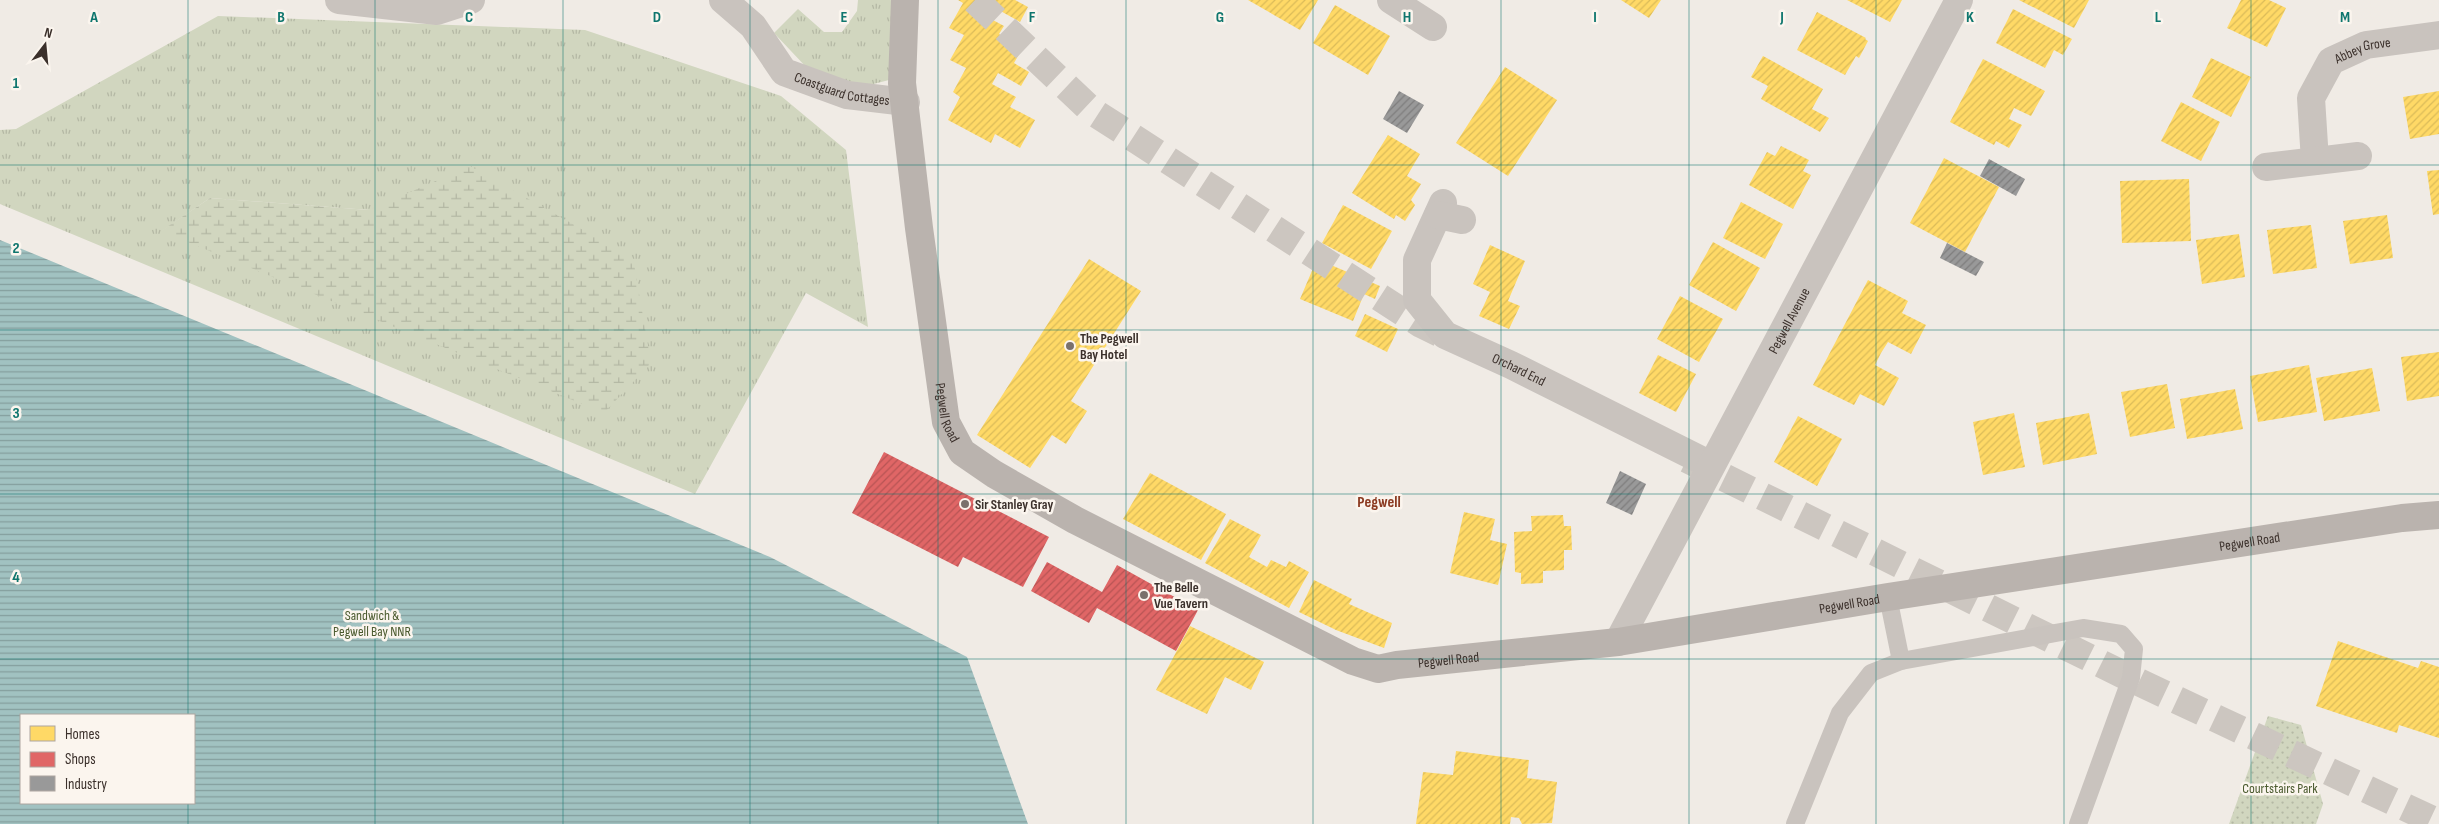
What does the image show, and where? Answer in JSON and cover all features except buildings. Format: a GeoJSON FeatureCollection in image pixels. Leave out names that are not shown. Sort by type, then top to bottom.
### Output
{"type":"FeatureCollection","features":[{"type":"Feature","properties":{"kind":"street"},"geometry":{"type":"LineString","coordinates":[[339,0],[437,11],[471,0]]}},
{"type":"Feature","properties":{"kind":"street","name":"Coastguard Cottages"},"geometry":{"type":"LineString","coordinates":[[723,0],[753,26],[784,72],[847,95],[906,102]]}},
{"type":"Feature","properties":{"kind":"street","name":"Pegwell Road"},"geometry":{"type":"LineString","coordinates":[[904,0],[902,84],[906,102],[920,238],[946,422],[962,452],[994,474],[1076,520],[1353,661],[1378,669],[1397,665],[1618,642],[1888,597],[2402,518],[2439,514]]}},
{"type":"Feature","properties":{"kind":"street"},"geometry":{"type":"LineString","coordinates":[[1391,0],[1433,26]]}},
{"type":"Feature","properties":{"kind":"street","name":"Pegwell Avenue"},"geometry":{"type":"LineString","coordinates":[[1618,642],[1959,0]]}},
{"type":"Feature","properties":{"kind":"street","name":"Abbey Grove"},"geometry":{"type":"LineString","coordinates":[[2315,161],[2312,98],[2331,62],[2366,46],[2439,35]]}},
{"type":"Feature","properties":{"kind":"street"},"geometry":{"type":"LineString","coordinates":[[2266,167],[2358,156]]}},
{"type":"Feature","properties":{"kind":"street","name":"Orchard End"},"geometry":{"type":"LineString","coordinates":[[1448,213],[1417,260],[1417,300],[1445,334],[1711,465]]}},
{"type":"Feature","properties":{"kind":"lane"},"geometry":{"type":"LineString","coordinates":[[1888,597],[1901,661]]}},
{"type":"Feature","properties":{"kind":"lane"},"geometry":{"type":"LineString","coordinates":[[1795,824],[1840,713],[1871,673],[1901,661],[2083,628],[2121,634],[2134,649],[2131,678],[2078,824]]}},
{"type":"Feature","properties":{"kind":"green space"},"geometry":{"type":"Polygon","coordinates":[[[858,0],[896,0],[889,80],[854,89],[807,68],[774,33],[798,9],[824,32],[842,32],[857,11],[858,0]]]}},
{"type":"Feature","properties":{"kind":"green space"},"geometry":{"type":"Polygon","coordinates":[[[218,16],[585,30],[781,96],[846,150],[868,327],[806,293],[695,494],[0,204],[0,130],[16,129],[218,16]],[[210,198],[162,231],[369,210],[210,198]]]}},
{"type":"Feature","properties":{"kind":"green space"},"geometry":{"type":"Polygon","coordinates":[[[470,166],[633,258],[651,363],[604,413],[161,231],[210,198],[369,210],[470,166]]]}},
{"type":"Feature","properties":{"kind":"green space","name":"Courtstairs Park"},"geometry":{"type":"Polygon","coordinates":[[[2268,716],[2301,725],[2323,804],[2316,824],[2229,824],[2268,716]]]}},
{"type":"Feature","properties":{"kind":"water","name":"Sandwich & Pegwell Bay NNR"},"geometry":{"type":"Polygon","coordinates":[[[0,240],[770,557],[967,657],[1028,824],[0,824],[0,240]]]}},
{"type":"Feature","properties":{"kind":"tunnel"},"geometry":{"type":"LineString","coordinates":[[975,0],[1092,111],[1421,324],[1448,337]]}},
{"type":"Feature","properties":{"kind":"tunnel"},"geometry":{"type":"LineString","coordinates":[[1687,459],[2130,678],[2439,823]]}},
{"type":"Feature","properties":{"kind":"place","name":"The Pegwell Bay Hotel"},"geometry":{"type":"Point","coordinates":[1070,346]}},
{"type":"Feature","properties":{"kind":"place","name":"Sir Stanley Gray"},"geometry":{"type":"Point","coordinates":[965,504]}},
{"type":"Feature","properties":{"kind":"place","name":"The Belle Vue Tavern"},"geometry":{"type":"Point","coordinates":[1144,595]}},
{"type":"Feature","properties":{"kind":"district","name":"Pegwell"},"geometry":{"type":"Point","coordinates":[1379,501]}}]}
